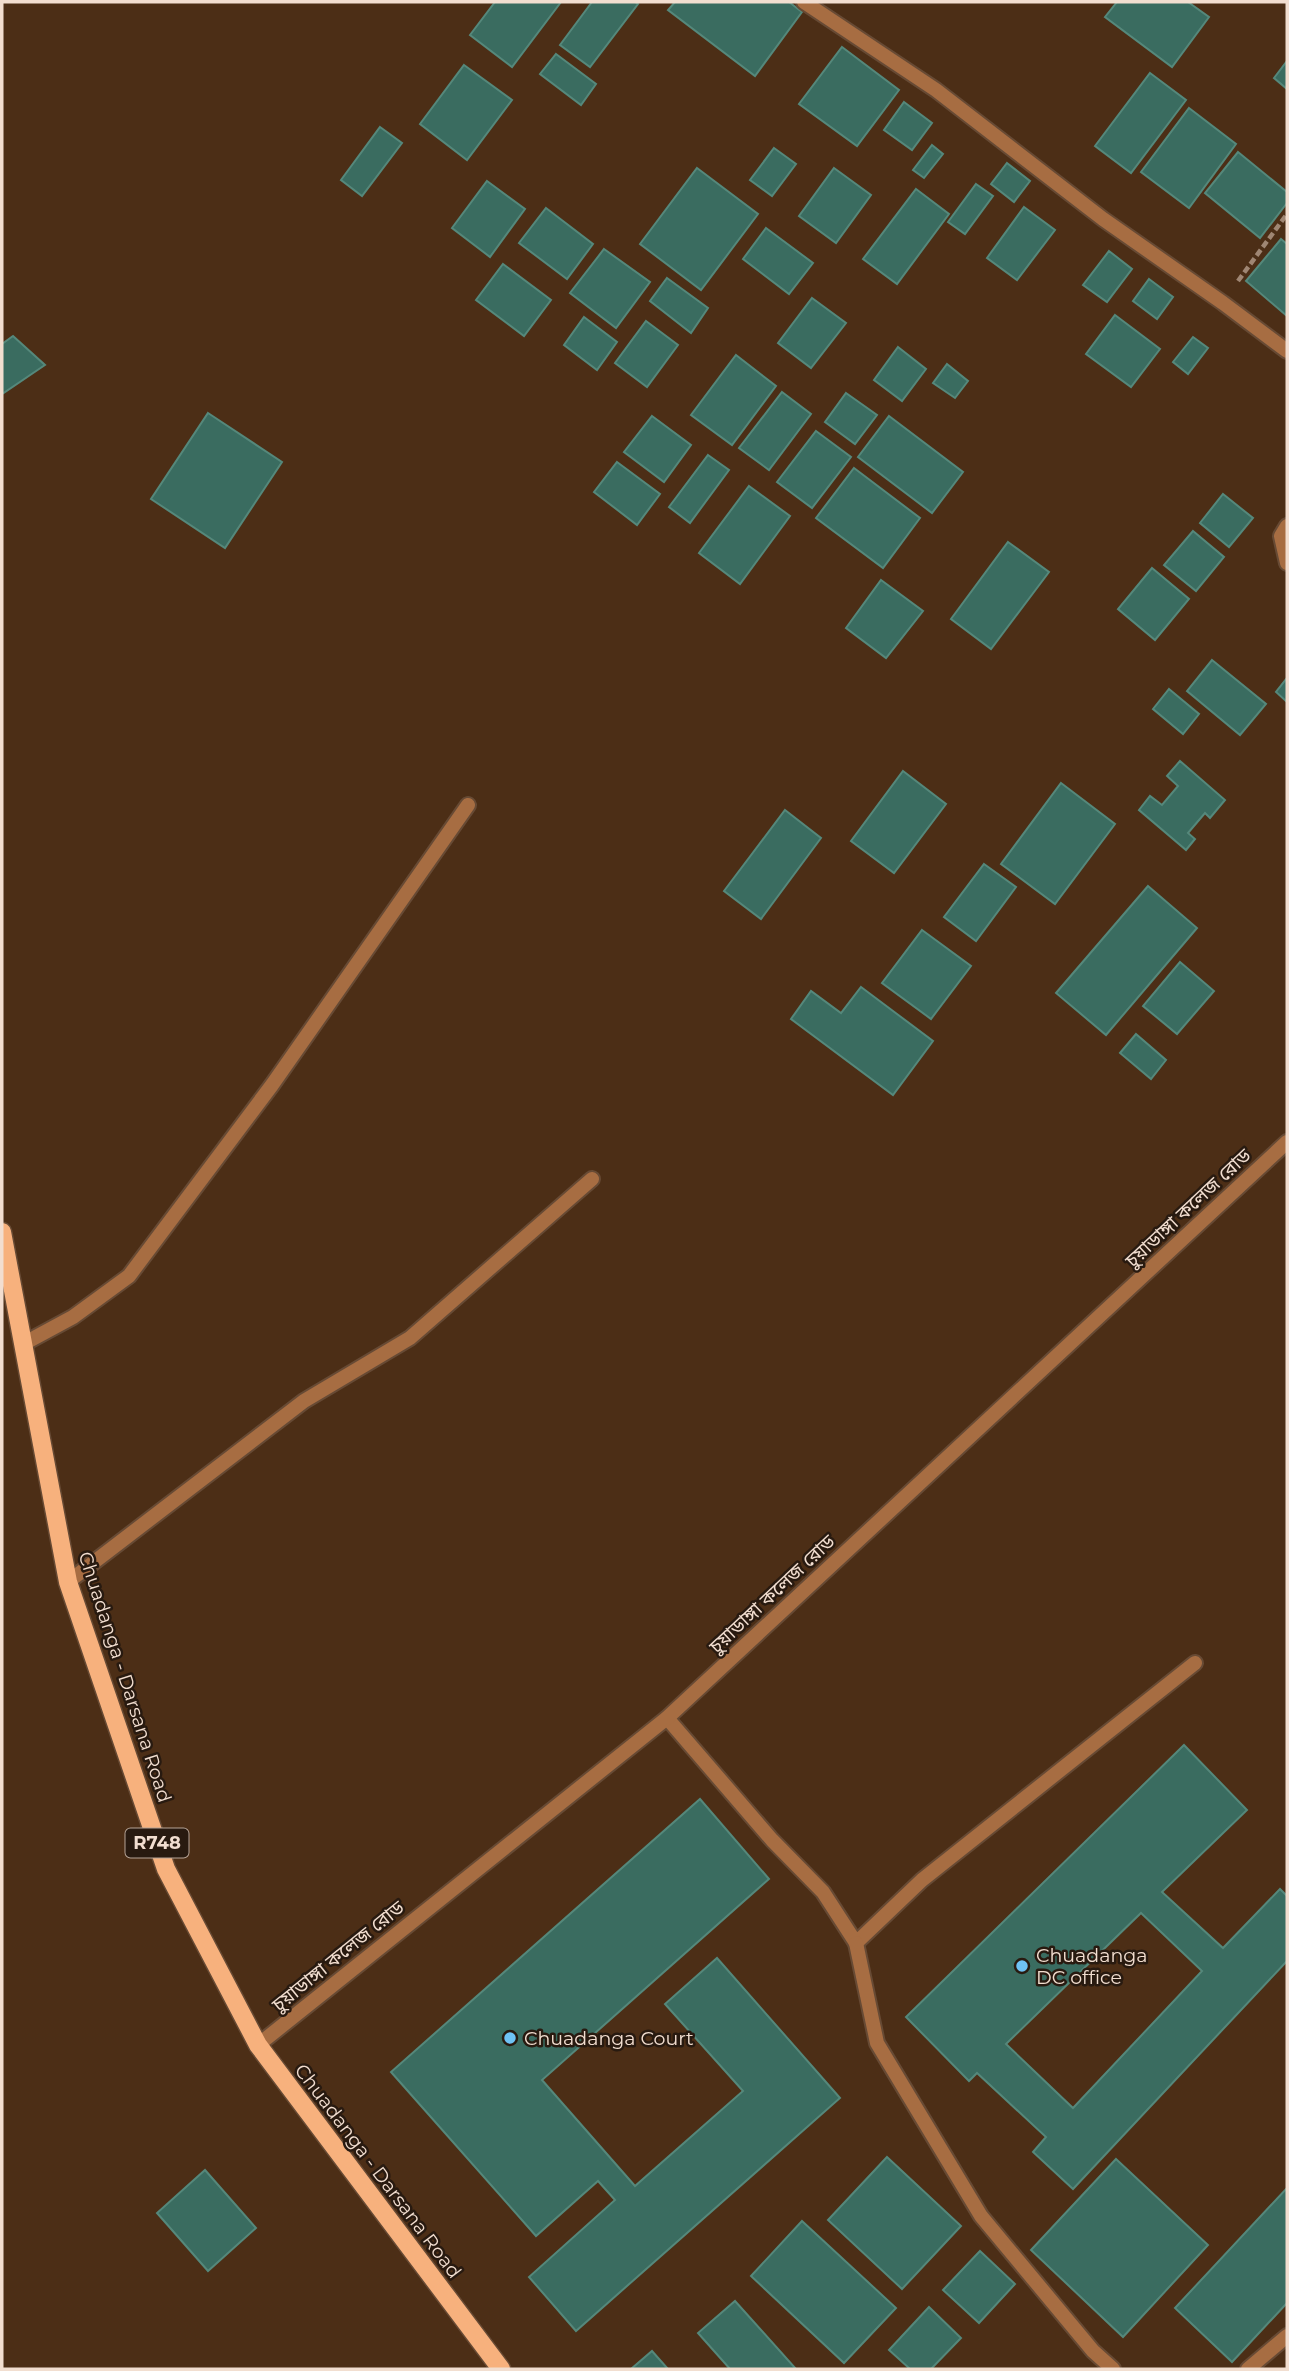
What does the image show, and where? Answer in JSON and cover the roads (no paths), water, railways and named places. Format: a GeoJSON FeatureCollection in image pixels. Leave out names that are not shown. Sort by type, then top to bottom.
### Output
{"type":"FeatureCollection","features":[{"type":"Feature","properties":{"kind":"main road","name":"Chuadanga - Darsana Road"},"geometry":{"type":"LineString","coordinates":[[2,1233],[68,1582],[166,1869],[258,2045],[495,2367]]}},
{"type":"Feature","properties":{"kind":"street"},"geometry":{"type":"LineString","coordinates":[[804,2],[936,90],[1103,219],[1287,351]]}},
{"type":"Feature","properties":{"kind":"street"},"geometry":{"type":"LineString","coordinates":[[1287,526],[1281,536],[1287,563]]}},
{"type":"Feature","properties":{"kind":"street"},"geometry":{"type":"LineString","coordinates":[[23,1344],[73,1317],[129,1276],[272,1085],[468,805]]}},
{"type":"Feature","properties":{"kind":"street","name":"চুয়াডাঙ্গা কলেজ রোড"},"geometry":{"type":"LineString","coordinates":[[258,2045],[667,1718],[1287,1142]]}},
{"type":"Feature","properties":{"kind":"street"},"geometry":{"type":"LineString","coordinates":[[68,1582],[304,1401],[410,1338],[592,1179]]}},
{"type":"Feature","properties":{"kind":"street"},"geometry":{"type":"LineString","coordinates":[[856,1943],[922,1880],[1195,1663]]}},
{"type":"Feature","properties":{"kind":"street"},"geometry":{"type":"LineString","coordinates":[[667,1718],[772,1840],[823,1892],[856,1943],[877,2043],[981,2216],[1093,2351],[1112,2369]]}},
{"type":"Feature","properties":{"kind":"street"},"geometry":{"type":"LineString","coordinates":[[1248,2369],[1287,2336]]}},
{"type":"Feature","properties":{"kind":"place","name":"Chuadanga DC office"},"geometry":{"type":"Point","coordinates":[1022,1966]}},
{"type":"Feature","properties":{"kind":"place","name":"Chuadanga Court"},"geometry":{"type":"Point","coordinates":[510,2038]}}]}
